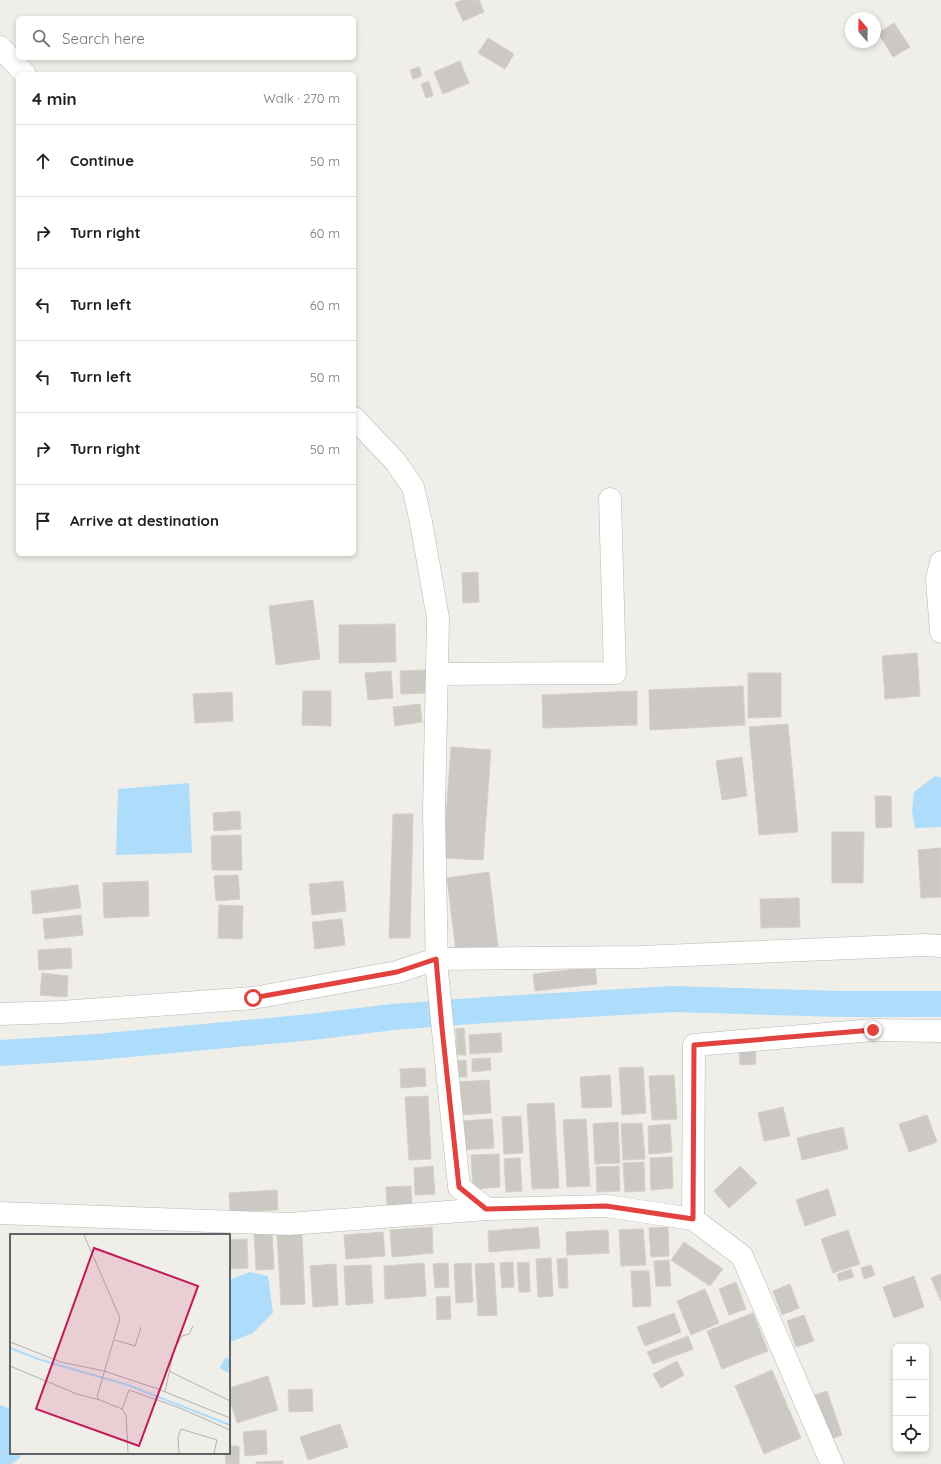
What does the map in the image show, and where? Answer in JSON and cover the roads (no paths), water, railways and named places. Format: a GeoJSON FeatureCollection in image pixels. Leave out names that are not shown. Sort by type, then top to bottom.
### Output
{"type":"FeatureCollection","features":[{"type":"Feature","properties":{"kind":"street"},"geometry":{"type":"LineString","coordinates":[[0,47],[23,72]]}},
{"type":"Feature","properties":{"kind":"street"},"geometry":{"type":"LineString","coordinates":[[356,420],[395,461],[413,487],[438,618],[434,813],[437,965],[442,1028],[459,1187],[486,1209]]}},
{"type":"Feature","properties":{"kind":"street"},"geometry":{"type":"LineString","coordinates":[[437,674],[615,672],[610,499]]}},
{"type":"Feature","properties":{"kind":"street"},"geometry":{"type":"LineString","coordinates":[[941,562],[937,580],[941,632]]}},
{"type":"Feature","properties":{"kind":"street"},"geometry":{"type":"LineString","coordinates":[[0,1014],[61,1012],[253,998],[437,965],[924,945],[941,946]]}},
{"type":"Feature","properties":{"kind":"street"},"geometry":{"type":"LineString","coordinates":[[693,1219],[694,1045],[873,1030],[941,1031]]}},
{"type":"Feature","properties":{"kind":"street"},"geometry":{"type":"LineString","coordinates":[[0,1213],[289,1224],[486,1209],[606,1206],[693,1219],[742,1256],[832,1464]]}},
{"type":"Feature","properties":{"kind":"water"},"geometry":{"type":"Polygon","coordinates":[[[935,776],[941,778],[941,827],[915,828],[912,811],[914,792],[935,776]]]}},
{"type":"Feature","properties":{"kind":"water"},"geometry":{"type":"Polygon","coordinates":[[[189,783],[192,853],[116,855],[118,789],[189,783]]]}},
{"type":"Feature","properties":{"kind":"water"},"geometry":{"type":"Polygon","coordinates":[[[250,1272],[268,1276],[273,1313],[253,1333],[230,1342],[230,1280],[250,1272]]]}},
{"type":"Feature","properties":{"kind":"water"},"geometry":{"type":"Polygon","coordinates":[[[0,1405],[10,1409],[10,1454],[20,1454],[20,1458],[11,1464],[0,1464],[0,1405]]]}},
{"type":"Feature","properties":{"kind":"waterway"},"geometry":{"type":"LineString","coordinates":[[0,1053],[97,1047],[311,1027],[393,1017],[673,999],[842,1004],[941,1004]]}}]}
